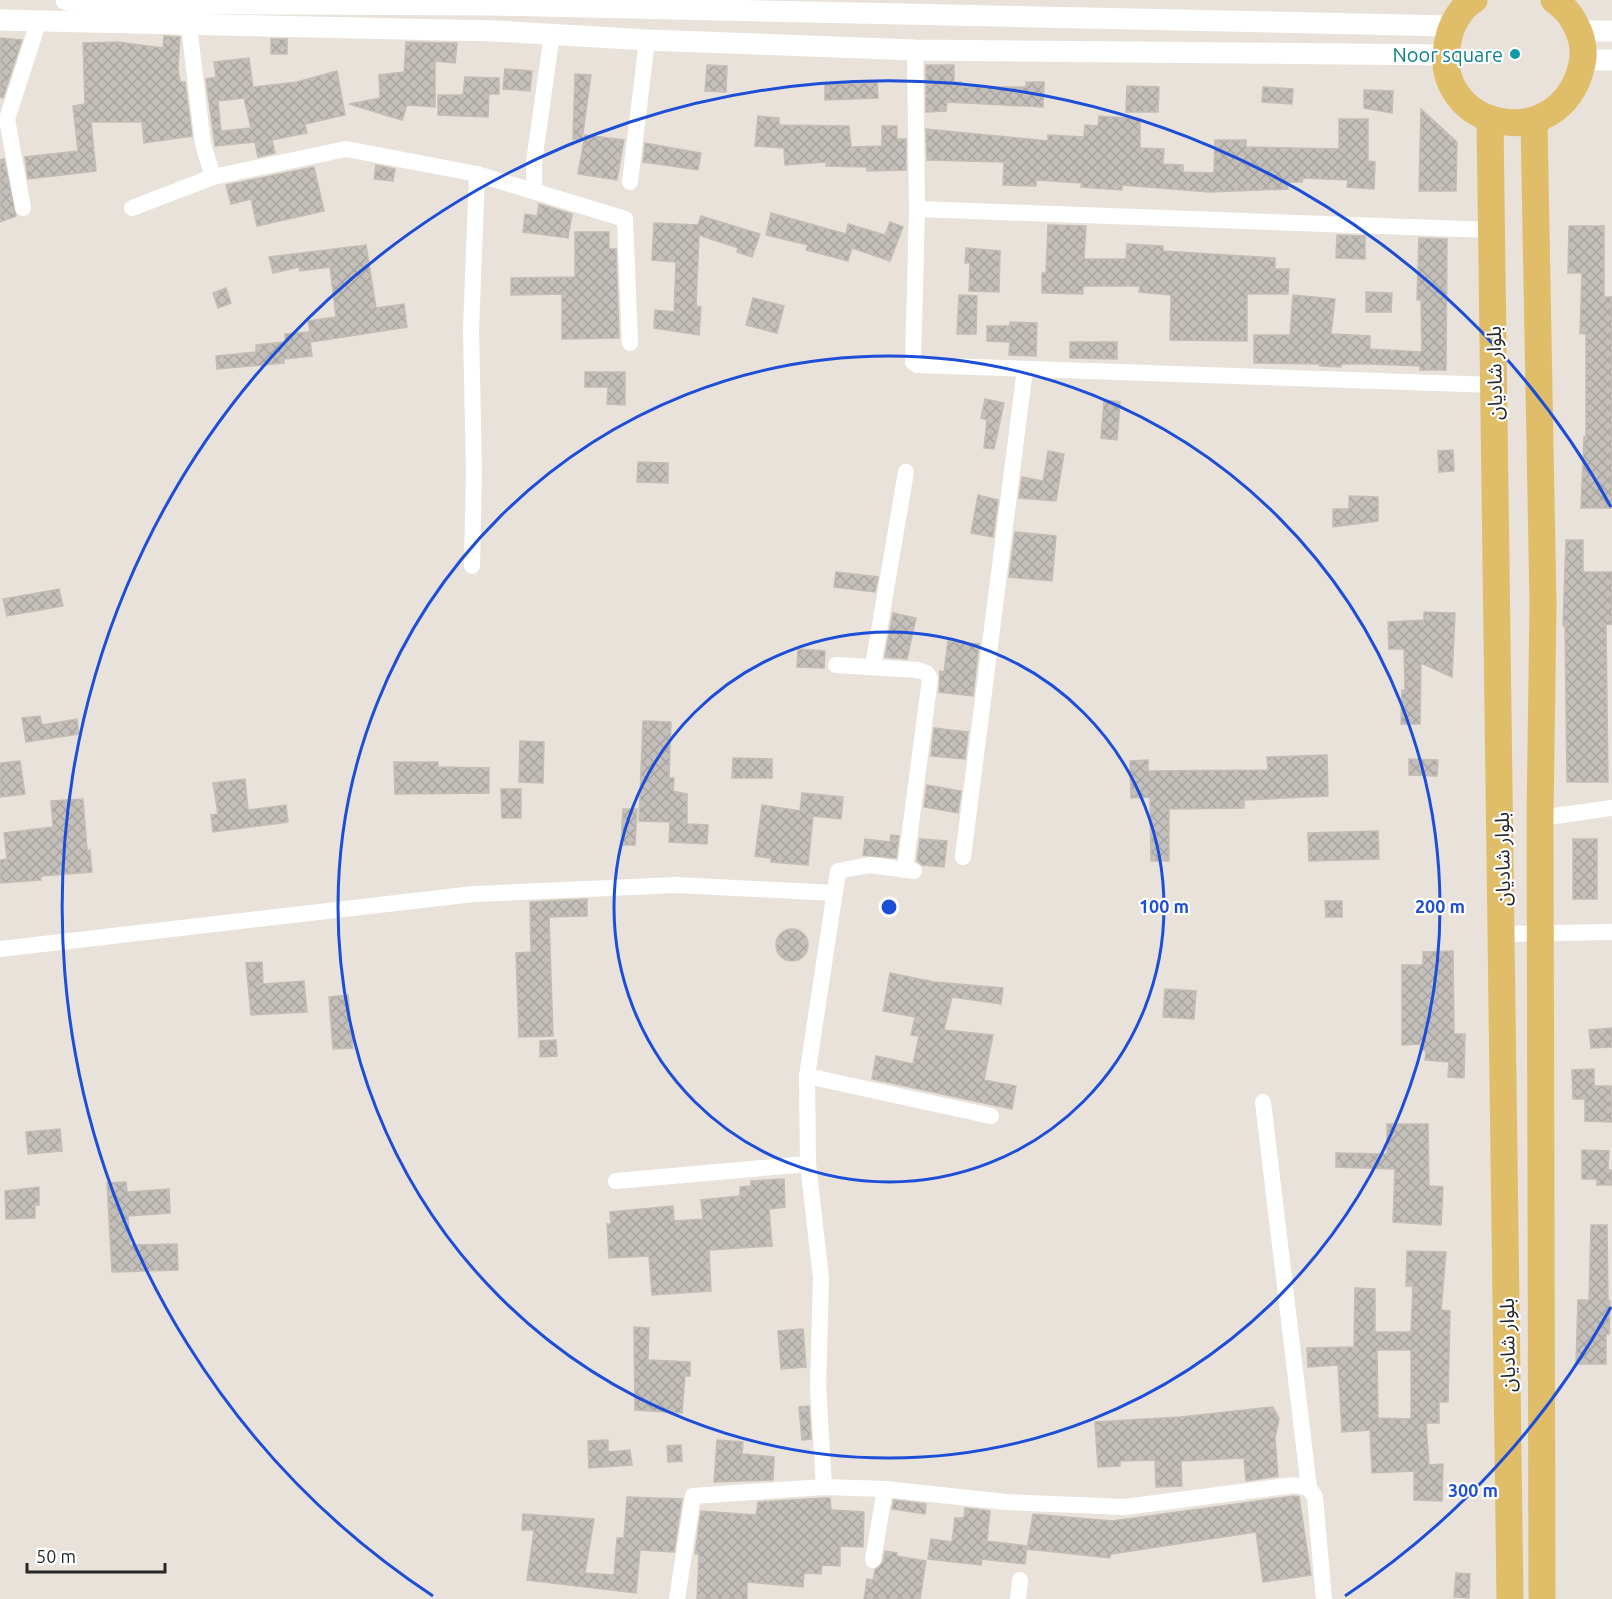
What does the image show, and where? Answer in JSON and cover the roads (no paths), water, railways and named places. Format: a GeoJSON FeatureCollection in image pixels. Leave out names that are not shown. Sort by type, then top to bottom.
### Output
{"type":"FeatureCollection","features":[{"type":"Feature","properties":{"kind":"main road"},"geometry":{"type":"LineString","coordinates":[[1474,0],[1468,3],[1451,26],[1445,55],[1450,82],[1466,105],[1490,120],[1512,124],[1534,121],[1552,113],[1568,98],[1578,80],[1583,60],[1579,31],[1571,16],[1554,0]]}},
{"type":"Feature","properties":{"kind":"main road","name":"بلوار شادیان"},"geometry":{"type":"LineString","coordinates":[[1490,120],[1503,934],[1510,1599]]}},
{"type":"Feature","properties":{"kind":"main road","name":"بلوار شادیان"},"geometry":{"type":"LineString","coordinates":[[1534,121],[1543,605],[1540,818],[1542,1599]]}},
{"type":"Feature","properties":{"kind":"street"},"geometry":{"type":"LineString","coordinates":[[66,0],[99,3],[492,3],[1451,26]]}},
{"type":"Feature","properties":{"kind":"street"},"geometry":{"type":"LineString","coordinates":[[0,21],[552,34],[647,40],[915,50],[1445,55]]}},
{"type":"Feature","properties":{"kind":"street"},"geometry":{"type":"LineString","coordinates":[[23,208],[7,119],[38,23]]}},
{"type":"Feature","properties":{"kind":"street"},"geometry":{"type":"LineString","coordinates":[[189,26],[202,144],[213,177]]}},
{"type":"Feature","properties":{"kind":"street"},"geometry":{"type":"LineString","coordinates":[[1579,31],[1612,31]]}},
{"type":"Feature","properties":{"kind":"street"},"geometry":{"type":"LineString","coordinates":[[534,191],[534,162],[552,34]]}},
{"type":"Feature","properties":{"kind":"street"},"geometry":{"type":"LineString","coordinates":[[630,182],[647,40]]}},
{"type":"Feature","properties":{"kind":"street"},"geometry":{"type":"LineString","coordinates":[[915,50],[917,209],[913,362],[922,366],[1494,385]]}},
{"type":"Feature","properties":{"kind":"street"},"geometry":{"type":"LineString","coordinates":[[1583,60],[1612,60]]}},
{"type":"Feature","properties":{"kind":"street"},"geometry":{"type":"LineString","coordinates":[[132,208],[213,177],[346,149],[477,174],[625,219],[630,343]]}},
{"type":"Feature","properties":{"kind":"street"},"geometry":{"type":"LineString","coordinates":[[472,566],[474,471],[471,330],[477,174]]}},
{"type":"Feature","properties":{"kind":"street"},"geometry":{"type":"LineString","coordinates":[[917,209],[1492,230]]}},
{"type":"Feature","properties":{"kind":"street"},"geometry":{"type":"LineString","coordinates":[[963,857],[1025,369]]}},
{"type":"Feature","properties":{"kind":"street"},"geometry":{"type":"LineString","coordinates":[[873,666],[906,472]]}},
{"type":"Feature","properties":{"kind":"street"},"geometry":{"type":"LineString","coordinates":[[824,1487],[818,1386],[821,1278],[808,1164],[807,1076],[838,872],[870,865],[909,870],[930,679],[927,673],[918,670],[836,665]]}},
{"type":"Feature","properties":{"kind":"street"},"geometry":{"type":"LineString","coordinates":[[1540,818],[1612,808]]}},
{"type":"Feature","properties":{"kind":"street"},"geometry":{"type":"LineString","coordinates":[[0,949],[474,894],[676,885],[835,893]]}},
{"type":"Feature","properties":{"kind":"street"},"geometry":{"type":"LineString","coordinates":[[1503,934],[1612,932]]}},
{"type":"Feature","properties":{"kind":"street"},"geometry":{"type":"LineString","coordinates":[[807,1076],[992,1116]]}},
{"type":"Feature","properties":{"kind":"street"},"geometry":{"type":"LineString","coordinates":[[1263,1102],[1309,1488],[1315,1497],[1324,1599]]}},
{"type":"Feature","properties":{"kind":"street"},"geometry":{"type":"LineString","coordinates":[[616,1181],[808,1164]]}},
{"type":"Feature","properties":{"kind":"street"},"geometry":{"type":"LineString","coordinates":[[677,1599],[693,1496],[800,1491],[824,1487],[885,1489],[1006,1502],[1125,1507],[1294,1485],[1309,1488]]}},
{"type":"Feature","properties":{"kind":"street"},"geometry":{"type":"LineString","coordinates":[[873,1560],[885,1489]]}},
{"type":"Feature","properties":{"kind":"street"},"geometry":{"type":"LineString","coordinates":[[1018,1599],[1020,1580]]}},
{"type":"Feature","properties":{"kind":"place","name":"Noor square"},"geometry":{"type":"Point","coordinates":[1515,54]}}]}
